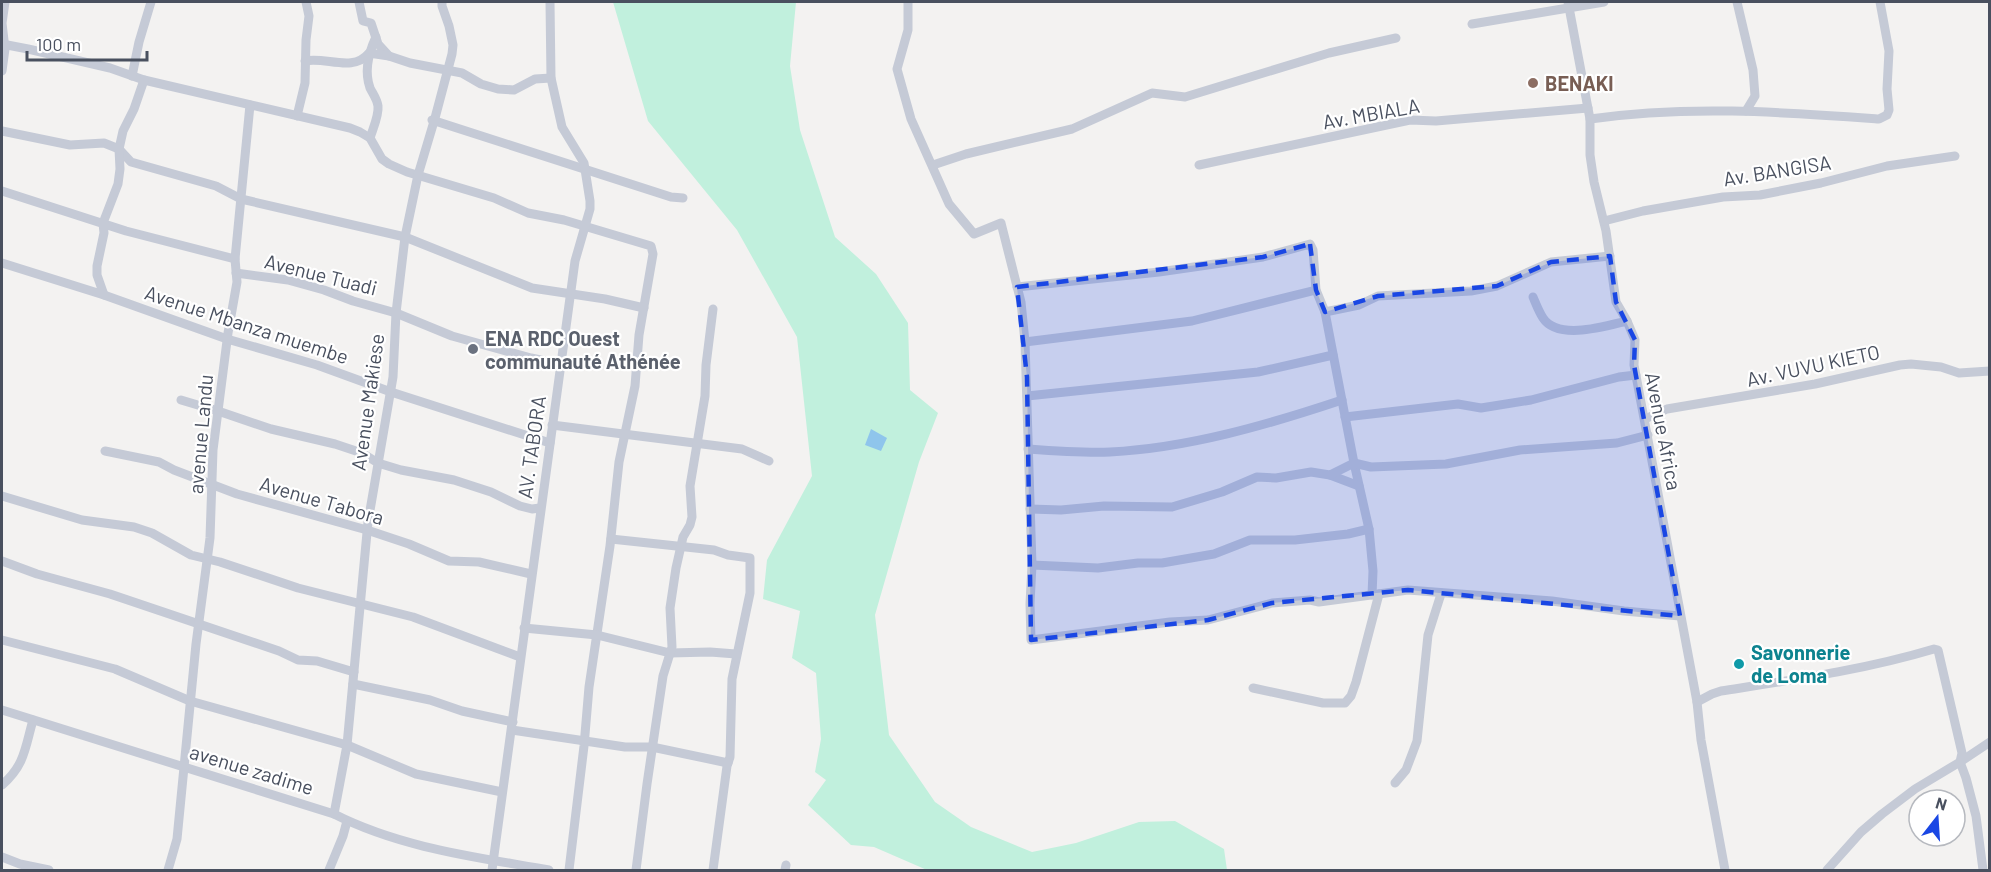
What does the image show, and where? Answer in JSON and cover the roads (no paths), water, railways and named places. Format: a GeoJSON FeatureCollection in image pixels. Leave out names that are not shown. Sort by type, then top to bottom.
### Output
{"type":"FeatureCollection","features":[{"type":"Feature","properties":{"kind":"street"},"geometry":{"type":"LineString","coordinates":[[2,71],[2,23],[5,2]]}},
{"type":"Feature","properties":{"kind":"street"},"geometry":{"type":"LineString","coordinates":[[132,76],[151,2]]}},
{"type":"Feature","properties":{"kind":"street"},"geometry":{"type":"LineString","coordinates":[[297,116],[304,83],[309,19],[306,2]]}},
{"type":"Feature","properties":{"kind":"street"},"geometry":{"type":"LineString","coordinates":[[359,2],[362,19],[371,23],[378,44],[389,56]]}},
{"type":"Feature","properties":{"kind":"street","name":"Avenue Makiese"},"geometry":{"type":"LineString","coordinates":[[334,814],[347,745],[367,530],[391,392],[396,312],[405,237],[418,175],[453,45],[450,26],[442,2]]}},
{"type":"Feature","properties":{"kind":"street","name":"AV. TABORA"},"geometry":{"type":"LineString","coordinates":[[492,865],[513,726],[520,657],[570,294],[575,261],[590,207],[586,170],[582,158],[562,127],[551,78],[550,2]]}},
{"type":"Feature","properties":{"kind":"street"},"geometry":{"type":"LineString","coordinates":[[908,2],[908,30],[897,69],[911,119],[949,204],[974,234],[1001,224],[1021,302],[1027,396],[1032,565],[1031,640],[1170,622],[1208,620],[1272,603],[1310,600],[1319,602],[1408,590],[1552,601],[1680,616]]}},
{"type":"Feature","properties":{"kind":"street"},"geometry":{"type":"LineString","coordinates":[[1472,24],[1569,5],[1604,2]]}},
{"type":"Feature","properties":{"kind":"street"},"geometry":{"type":"LineString","coordinates":[[1737,2],[1753,70],[1755,96],[1746,111]]}},
{"type":"Feature","properties":{"kind":"street"},"geometry":{"type":"LineString","coordinates":[[1590,119],[1690,110],[1791,112],[1879,119],[1887,115],[1888,51],[1880,2]]}},
{"type":"Feature","properties":{"kind":"street","name":"Avenue Africa"},"geometry":{"type":"LineString","coordinates":[[1569,5],[1590,119],[1592,164],[1604,221],[1616,302],[1635,340],[1634,365],[1697,702],[1701,740],[1725,870]]}},
{"type":"Feature","properties":{"kind":"street"},"geometry":{"type":"LineString","coordinates":[[370,138],[378,112],[368,78],[369,53],[376,37]]}},
{"type":"Feature","properties":{"kind":"street"},"geometry":{"type":"LineString","coordinates":[[933,165],[966,154],[1072,129],[1152,93],[1185,97],[1329,53],[1396,38]]}},
{"type":"Feature","properties":{"kind":"street"},"geometry":{"type":"LineString","coordinates":[[3,45],[28,48],[86,62],[144,80],[350,128],[370,138],[382,159],[395,167],[494,198],[528,213],[584,226],[651,246],[653,254],[639,335],[635,386],[619,462],[611,539],[589,687],[585,741],[569,870]]}},
{"type":"Feature","properties":{"kind":"street"},"geometry":{"type":"LineString","coordinates":[[305,61],[319,59],[346,63],[361,60],[369,53],[462,73],[481,84],[507,90],[524,86],[535,80],[551,78]]}},
{"type":"Feature","properties":{"kind":"street"},"geometry":{"type":"LineString","coordinates":[[104,295],[97,275],[104,233],[103,223],[117,184],[120,169],[119,149],[123,131],[144,80]]}},
{"type":"Feature","properties":{"kind":"street","name":"avenue Landu"},"geometry":{"type":"LineString","coordinates":[[168,870],[177,839],[207,559],[213,484],[213,450],[236,298],[235,259],[250,105]]}},
{"type":"Feature","properties":{"kind":"street","name":"Av. MBIALA"},"geometry":{"type":"LineString","coordinates":[[1198,165],[1410,120],[1437,121],[1588,108]]}},
{"type":"Feature","properties":{"kind":"street"},"geometry":{"type":"LineString","coordinates":[[433,120],[671,197],[683,198]]}},
{"type":"Feature","properties":{"kind":"street"},"geometry":{"type":"LineString","coordinates":[[2,131],[70,145],[105,143],[119,149],[131,162],[216,186],[241,199],[405,237],[532,288],[604,299],[644,308]]}},
{"type":"Feature","properties":{"kind":"street","name":"Av. BANGISA"},"geometry":{"type":"LineString","coordinates":[[1604,221],[1643,211],[1723,197],[1760,195],[1821,183],[1887,166],[1955,156]]}},
{"type":"Feature","properties":{"kind":"street"},"geometry":{"type":"LineString","coordinates":[[2,191],[126,231],[235,259]]}},
{"type":"Feature","properties":{"kind":"street"},"geometry":{"type":"LineString","coordinates":[[1017,287],[1159,272],[1252,258],[1310,244],[1313,250],[1316,290],[1325,312],[1354,462],[1370,529],[1376,594],[1356,682],[1351,696],[1345,703],[1323,703],[1253,688]]}},
{"type":"Feature","properties":{"kind":"street"},"geometry":{"type":"LineString","coordinates":[[1325,312],[1359,305],[1378,296],[1471,291],[1497,286],[1551,262],[1610,256]]}},
{"type":"Feature","properties":{"kind":"street","name":"Avenue Mbanza muembe"},"geometry":{"type":"LineString","coordinates":[[2,263],[549,443]]}},
{"type":"Feature","properties":{"kind":"street","name":"Avenue Tuadi"},"geometry":{"type":"LineString","coordinates":[[236,273],[288,280],[396,312],[461,338],[560,364]]}},
{"type":"Feature","properties":{"kind":"street"},"geometry":{"type":"LineString","coordinates":[[1025,342],[1192,321],[1316,290]]}},
{"type":"Feature","properties":{"kind":"street"},"geometry":{"type":"LineString","coordinates":[[1533,297],[1544,320],[1558,329],[1578,331],[1627,321]]}},
{"type":"Feature","properties":{"kind":"street"},"geometry":{"type":"LineString","coordinates":[[636,870],[652,747],[665,667],[673,638],[670,608],[680,547],[692,517],[690,486],[705,396],[706,365],[713,309]]}},
{"type":"Feature","properties":{"kind":"street"},"geometry":{"type":"LineString","coordinates":[[1027,396],[1258,372],[1333,355]]}},
{"type":"Feature","properties":{"kind":"street","name":"Av. VUVU KIETO"},"geometry":{"type":"LineString","coordinates":[[1645,419],[1667,410],[1815,384],[1900,365],[1941,367],[1959,373],[1989,370]]}},
{"type":"Feature","properties":{"kind":"street"},"geometry":{"type":"LineString","coordinates":[[1345,417],[1458,404],[1481,408],[1531,400],[1618,377],[1636,375]]}},
{"type":"Feature","properties":{"kind":"street"},"geometry":{"type":"LineString","coordinates":[[181,400],[271,429],[335,444],[362,453],[378,463],[401,470],[454,480],[491,492],[520,506],[540,508]]}},
{"type":"Feature","properties":{"kind":"street"},"geometry":{"type":"LineString","coordinates":[[1028,449],[1110,452],[1149,448],[1236,431],[1294,416],[1342,400]]}},
{"type":"Feature","properties":{"kind":"street"},"geometry":{"type":"LineString","coordinates":[[552,425],[742,449],[769,461]]}},
{"type":"Feature","properties":{"kind":"street"},"geometry":{"type":"LineString","coordinates":[[1330,475],[1354,462],[1371,467],[1446,464],[1520,450],[1617,443],[1648,435]]}},
{"type":"Feature","properties":{"kind":"street","name":"Avenue Tabora"},"geometry":{"type":"LineString","coordinates":[[105,451],[159,462],[237,494],[367,530],[449,561],[478,562],[531,574]]}},
{"type":"Feature","properties":{"kind":"street"},"geometry":{"type":"LineString","coordinates":[[1030,509],[1061,510],[1104,506],[1172,507],[1222,492],[1257,477],[1276,478],[1311,472],[1330,475],[1359,486]]}},
{"type":"Feature","properties":{"kind":"street"},"geometry":{"type":"LineString","coordinates":[[2,496],[82,519],[134,527],[152,533],[191,555],[298,588],[413,617],[520,657]]}},
{"type":"Feature","properties":{"kind":"street"},"geometry":{"type":"LineString","coordinates":[[1032,565],[1098,568],[1138,563],[1162,563],[1214,554],[1250,540],[1295,540],[1370,529]]}},
{"type":"Feature","properties":{"kind":"street"},"geometry":{"type":"LineString","coordinates":[[611,539],[714,550],[728,555],[750,558],[750,593],[732,679],[731,742],[713,870]]}},
{"type":"Feature","properties":{"kind":"street"},"geometry":{"type":"LineString","coordinates":[[2,561],[37,574],[110,594],[279,651],[298,660],[317,661],[354,672]]}},
{"type":"Feature","properties":{"kind":"street"},"geometry":{"type":"LineString","coordinates":[[1395,783],[1406,770],[1417,741],[1428,636],[1441,594]]}},
{"type":"Feature","properties":{"kind":"street"},"geometry":{"type":"LineString","coordinates":[[524,628],[597,635],[670,653],[736,654]]}},
{"type":"Feature","properties":{"kind":"street"},"geometry":{"type":"LineString","coordinates":[[2,640],[115,669],[190,701],[347,745],[416,774],[502,792]]}},
{"type":"Feature","properties":{"kind":"street"},"geometry":{"type":"LineString","coordinates":[[1697,702],[1721,692],[1815,677],[1934,649],[1938,650],[1962,753],[1960,762],[1976,816],[1983,870]]}},
{"type":"Feature","properties":{"kind":"street"},"geometry":{"type":"LineString","coordinates":[[353,684],[430,700],[513,726],[585,741],[625,747],[652,747],[728,764]]}},
{"type":"Feature","properties":{"kind":"street","name":"avenue zadime"},"geometry":{"type":"LineString","coordinates":[[2,710],[334,814],[347,821],[406,842],[492,865],[549,870]]}},
{"type":"Feature","properties":{"kind":"street"},"geometry":{"type":"LineString","coordinates":[[2,785],[20,766],[33,720]]}},
{"type":"Feature","properties":{"kind":"street"},"geometry":{"type":"LineString","coordinates":[[1827,870],[1861,832],[1882,814],[1915,789],[1989,742]]}},
{"type":"Feature","properties":{"kind":"street"},"geometry":{"type":"LineString","coordinates":[[329,870],[347,821]]}},
{"type":"Feature","properties":{"kind":"street"},"geometry":{"type":"LineString","coordinates":[[2,857],[20,864],[49,870]]}},
{"type":"Feature","properties":{"kind":"water"},"geometry":{"type":"Polygon","coordinates":[[[871,429],[887,438],[881,451],[865,445],[871,429]]]}},
{"type":"Feature","properties":{"kind":"place","name":"BENAKI"},"geometry":{"type":"Point","coordinates":[1533,83]}},
{"type":"Feature","properties":{"kind":"place","name":"ENA RDC Ouest communauté Athénée"},"geometry":{"type":"Point","coordinates":[473,349]}},
{"type":"Feature","properties":{"kind":"place","name":"Savonnerie de Loma"},"geometry":{"type":"Point","coordinates":[1739,664]}}]}
